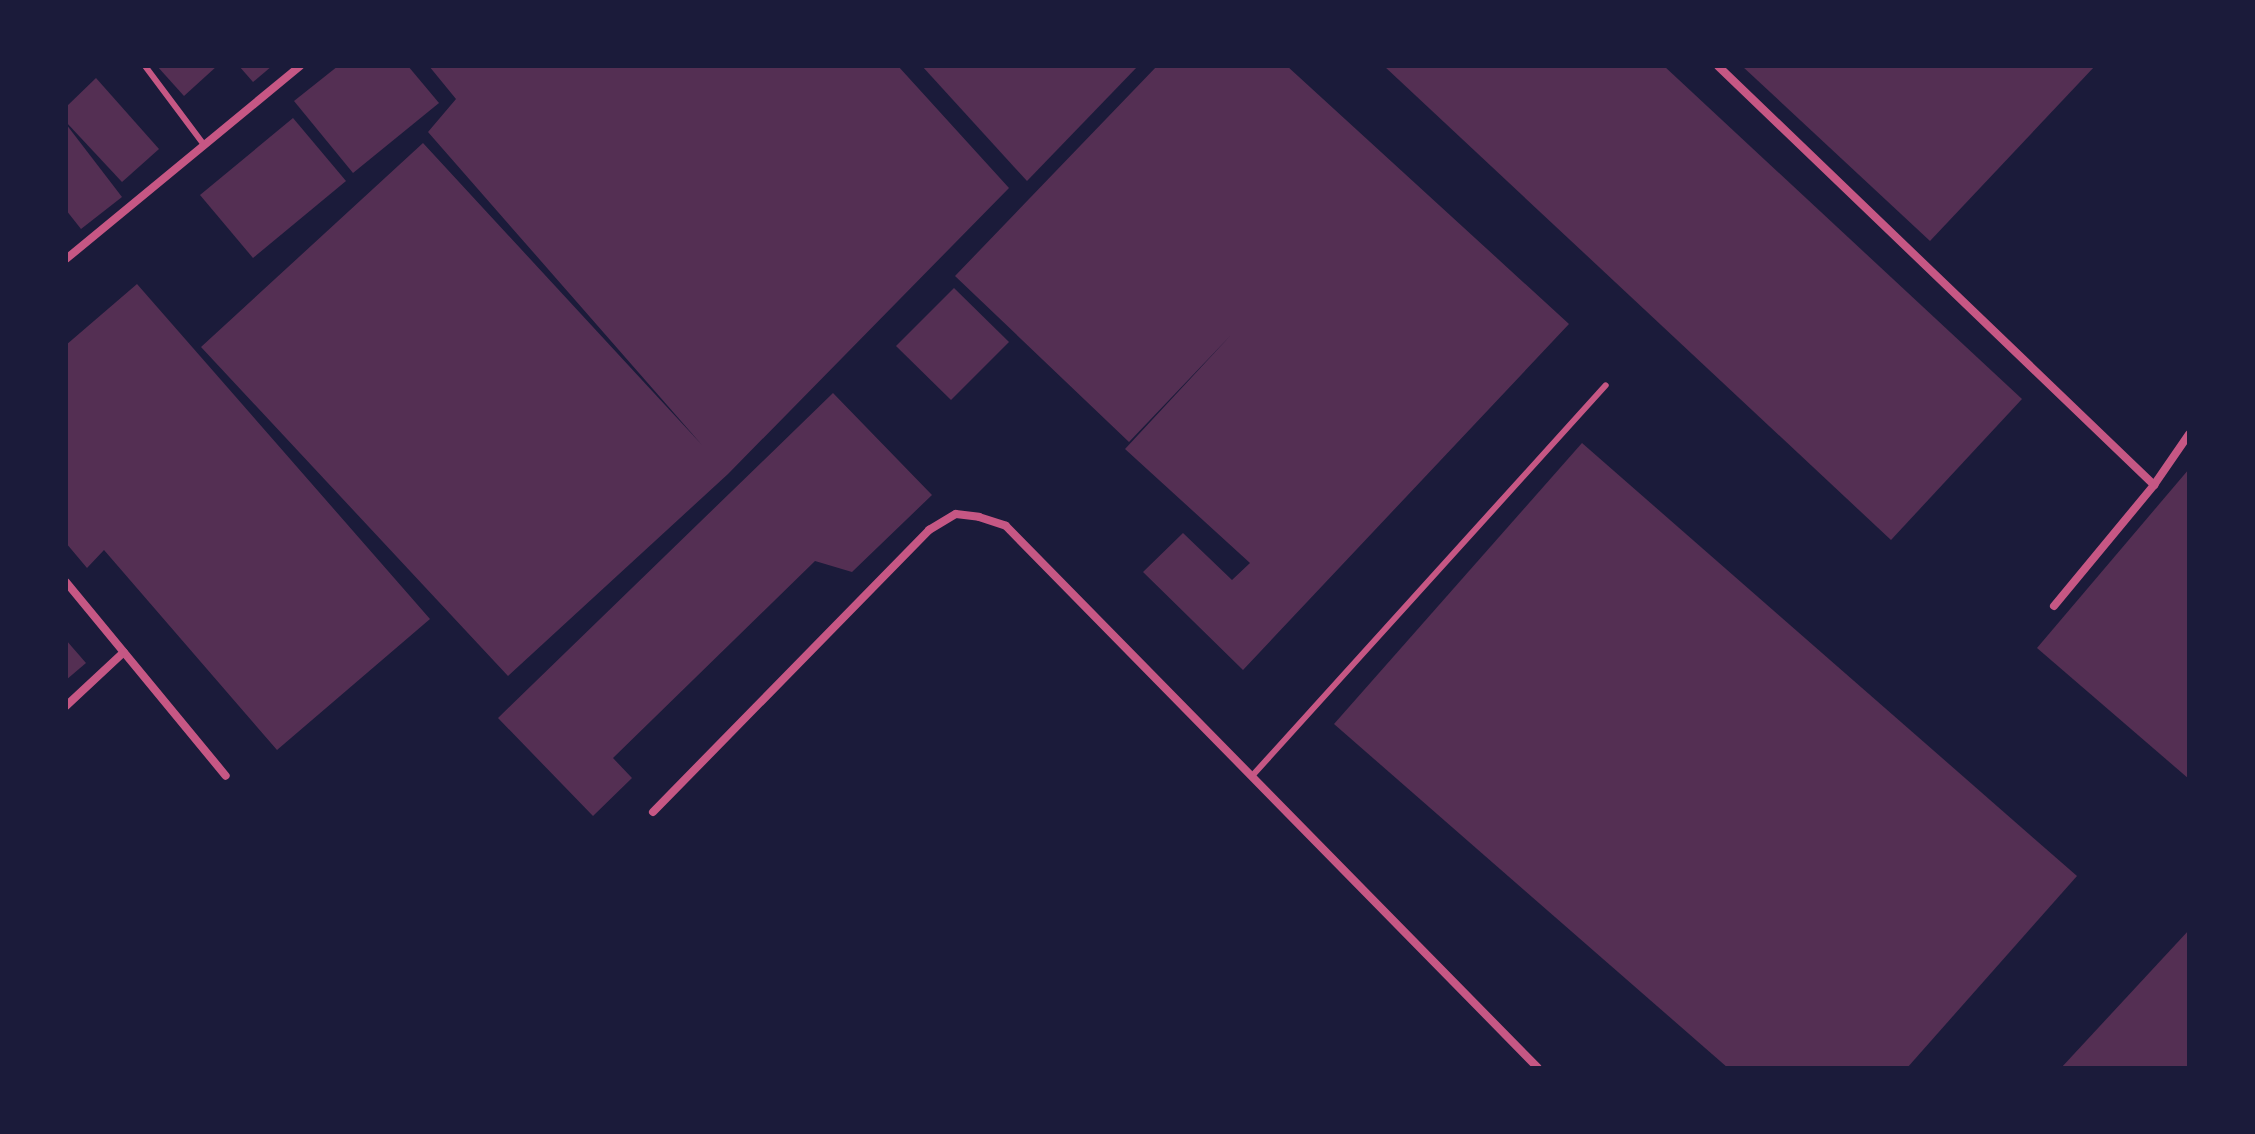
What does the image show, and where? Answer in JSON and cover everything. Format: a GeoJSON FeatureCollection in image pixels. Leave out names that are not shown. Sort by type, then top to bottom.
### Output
{"type":"FeatureCollection","features":[{"type":"Feature","properties":{"kind":"street"},"geometry":{"type":"LineString","coordinates":[[66,259],[300,66]]}},
{"type":"Feature","properties":{"kind":"street"},"geometry":{"type":"LineString","coordinates":[[1718,66],[2154,485]]}},
{"type":"Feature","properties":{"kind":"street"},"geometry":{"type":"LineString","coordinates":[[2054,606],[2154,485],[2189,434]]}},
{"type":"Feature","properties":{"kind":"street"},"geometry":{"type":"LineString","coordinates":[[653,812],[929,530],[956,514],[1006,526],[1538,1068]]}},
{"type":"Feature","properties":{"kind":"street"},"geometry":{"type":"LineString","coordinates":[[66,582],[226,776]]}},
{"type":"Feature","properties":{"kind":"street"},"geometry":{"type":"LineString","coordinates":[[66,706],[124,652]]}},
{"type":"Feature","properties":{"kind":"lane"},"geometry":{"type":"LineString","coordinates":[[145,66],[204,145]]}},
{"type":"Feature","properties":{"kind":"lane"},"geometry":{"type":"LineString","coordinates":[[1252,776],[1606,385]]}},
{"type":"Feature","properties":{"kind":"building"},"geometry":{"type":"Polygon","coordinates":[[[157,66],[217,66],[184,96],[157,66]]]}},
{"type":"Feature","properties":{"kind":"building"},"geometry":{"type":"Polygon","coordinates":[[[239,66],[272,66],[253,82],[239,66]]]}},
{"type":"Feature","properties":{"kind":"building"},"geometry":{"type":"Polygon","coordinates":[[[338,66],[408,66],[439,103],[353,173],[294,101],[338,66]]]}},
{"type":"Feature","properties":{"kind":"building"},"geometry":{"type":"Polygon","coordinates":[[[429,66],[898,66],[1009,188],[728,474],[508,676],[201,347],[423,143],[702,445],[428,132],[456,99],[429,66]]]}},
{"type":"Feature","properties":{"kind":"building"},"geometry":{"type":"Polygon","coordinates":[[[922,66],[1138,66],[1027,181],[922,66]]]}},
{"type":"Feature","properties":{"kind":"building"},"geometry":{"type":"Polygon","coordinates":[[[1157,66],[1287,66],[1569,324],[1243,670],[1143,572],[1183,533],[1232,580],[1250,563],[1125,449],[1231,335],[1129,442],[955,276],[1157,66]]]}},
{"type":"Feature","properties":{"kind":"building"},"geometry":{"type":"Polygon","coordinates":[[[1384,66],[1664,66],[2022,399],[1891,540],[1384,66]]]}},
{"type":"Feature","properties":{"kind":"building"},"geometry":{"type":"Polygon","coordinates":[[[1742,66],[2095,66],[1930,241],[1742,66]]]}},
{"type":"Feature","properties":{"kind":"building"},"geometry":{"type":"Polygon","coordinates":[[[96,78],[159,149],[122,182],[66,122],[66,107],[96,78]]]}},
{"type":"Feature","properties":{"kind":"building"},"geometry":{"type":"Polygon","coordinates":[[[293,118],[346,181],[253,258],[200,195],[293,118]]]}},
{"type":"Feature","properties":{"kind":"building"},"geometry":{"type":"Polygon","coordinates":[[[66,124],[122,197],[81,229],[66,210],[66,124]]]}},
{"type":"Feature","properties":{"kind":"building"},"geometry":{"type":"Polygon","coordinates":[[[137,284],[430,619],[277,750],[104,550],[87,568],[66,543],[66,345],[137,284]]]}},
{"type":"Feature","properties":{"kind":"building"},"geometry":{"type":"Polygon","coordinates":[[[954,288],[1009,342],[951,400],[896,346],[954,288]]]}},
{"type":"Feature","properties":{"kind":"building"},"geometry":{"type":"Polygon","coordinates":[[[833,393],[932,495],[852,572],[815,561],[613,758],[632,778],[593,816],[498,718],[833,393]]]}},
{"type":"Feature","properties":{"kind":"building"},"geometry":{"type":"Polygon","coordinates":[[[1582,443],[2077,876],[1907,1068],[1728,1068],[1334,724],[1582,443]]]}},
{"type":"Feature","properties":{"kind":"building"},"geometry":{"type":"Polygon","coordinates":[[[2189,469],[2189,779],[2037,648],[2189,469]]]}},
{"type":"Feature","properties":{"kind":"building"},"geometry":{"type":"Polygon","coordinates":[[[66,640],[86,663],[66,680],[66,640]]]}},
{"type":"Feature","properties":{"kind":"building"},"geometry":{"type":"Polygon","coordinates":[[[2189,930],[2189,1068],[2061,1068],[2189,930]]]}}]}
